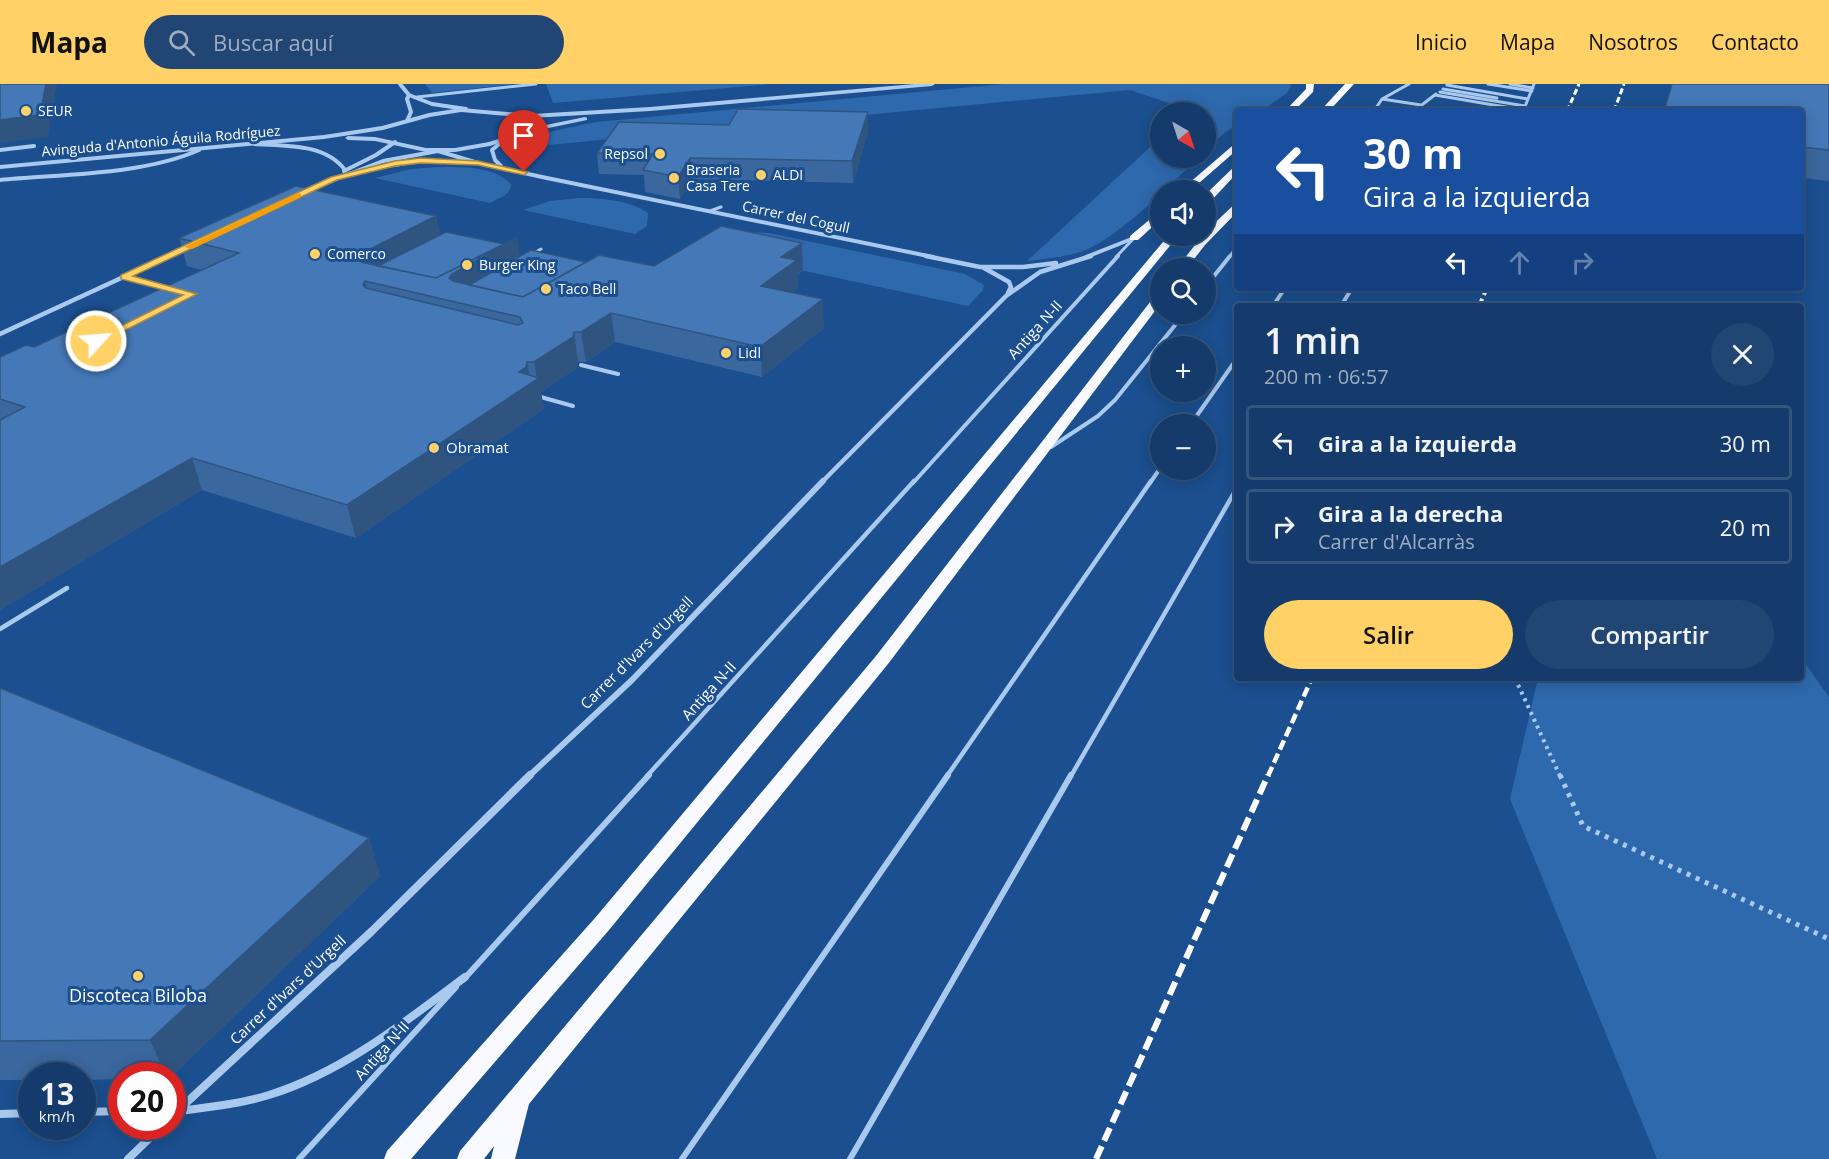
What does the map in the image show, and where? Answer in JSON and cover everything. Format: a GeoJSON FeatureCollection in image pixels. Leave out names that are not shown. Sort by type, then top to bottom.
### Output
{"type":"FeatureCollection","features":[{"type":"Feature","properties":{"kind":"highway"},"geometry":{"type":"LineString","coordinates":[[1291,108],[1310,90],[1310,84]]}},
{"type":"Feature","properties":{"kind":"highway"},"geometry":{"type":"LineString","coordinates":[[1327,108],[1350,84]]}},
{"type":"Feature","properties":{"kind":"highway"},"geometry":{"type":"LineString","coordinates":[[1197,180],[1234,148]]}},
{"type":"Feature","properties":{"kind":"highway"},"geometry":{"type":"LineString","coordinates":[[1216,189],[1234,170]]}},
{"type":"Feature","properties":{"kind":"highway"},"geometry":{"type":"LineString","coordinates":[[1190,258],[1234,208]]}},
{"type":"Feature","properties":{"kind":"highway"},"geometry":{"type":"LineString","coordinates":[[1134,238],[1150,223]]}},
{"type":"Feature","properties":{"kind":"highway"},"geometry":{"type":"LineString","coordinates":[[396,1159],[602,924],[1165,246]]}},
{"type":"Feature","properties":{"kind":"highway"},"geometry":{"type":"LineString","coordinates":[[469,1159],[882,660],[1150,309]]}},
{"type":"Feature","properties":{"kind":"highway"},"geometry":{"type":"LineString","coordinates":[[503,1159],[519,1099]]}},
{"type":"Feature","properties":{"kind":"street"},"geometry":{"type":"LineString","coordinates":[[400,84],[409,95],[432,104],[478,110]]}},
{"type":"Feature","properties":{"kind":"street","name":"Avinguda d'Antonio Águila Rodríguez"},"geometry":{"type":"LineString","coordinates":[[2,167],[324,137],[445,112],[478,110],[532,116],[650,109],[932,84]]}},
{"type":"Feature","properties":{"kind":"street"},"geometry":{"type":"LineString","coordinates":[[294,198],[347,172],[395,142],[392,139],[397,128],[407,121],[411,114],[412,108],[407,99],[409,95]]}},
{"type":"Feature","properties":{"kind":"street","name":"Avinguda d'Antonio Águila Rodríguez"},"geometry":{"type":"LineString","coordinates":[[324,137],[375,139],[438,151],[472,148],[575,120],[650,109]]}},
{"type":"Feature","properties":{"kind":"street"},"geometry":{"type":"LineString","coordinates":[[497,112],[517,119],[520,124],[518,130],[492,150],[495,160],[501,167]]}},
{"type":"Feature","properties":{"kind":"street"},"geometry":{"type":"LineString","coordinates":[[254,144],[313,150],[339,160],[347,172]]}},
{"type":"Feature","properties":{"kind":"street"},"geometry":{"type":"LineString","coordinates":[[0,150],[34,146]]}},
{"type":"Feature","properties":{"kind":"street"},"geometry":{"type":"LineString","coordinates":[[0,180],[136,167],[183,157],[200,150]]}},
{"type":"Feature","properties":{"kind":"street"},"geometry":{"type":"LineString","coordinates":[[347,172],[384,161],[438,151]]}},
{"type":"Feature","properties":{"kind":"street","name":"Carrer del Cogull"},"geometry":{"type":"LineString","coordinates":[[438,151],[478,163],[980,267]]}},
{"type":"Feature","properties":{"kind":"street"},"geometry":{"type":"LineString","coordinates":[[347,172],[421,161],[478,163]]}},
{"type":"Feature","properties":{"kind":"street","name":"Carrer d'Ivars d'Urgell"},"geometry":{"type":"LineString","coordinates":[[186,1101],[372,930],[531,774],[632,680],[837,466],[1006,296],[1040,272],[1097,254],[1134,238]]}},
{"type":"Feature","properties":{"kind":"street"},"geometry":{"type":"LineString","coordinates":[[0,334],[199,242]]}},
{"type":"Feature","properties":{"kind":"street"},"geometry":{"type":"LineString","coordinates":[[980,267],[1023,267],[1071,261]]}},
{"type":"Feature","properties":{"kind":"street"},"geometry":{"type":"LineString","coordinates":[[980,267],[1009,282],[1011,287],[1006,296]]}},
{"type":"Feature","properties":{"kind":"street"},"geometry":{"type":"LineString","coordinates":[[186,1110],[239,1102],[299,1084],[353,1058],[465,977]]}},
{"type":"Feature","properties":{"kind":"street"},"geometry":{"type":"LineString","coordinates":[[0,1114],[18,1113]]}},
{"type":"Feature","properties":{"kind":"street"},"geometry":{"type":"LineString","coordinates":[[128,1159],[148,1140]]}},
{"type":"Feature","properties":{"kind":"lane"},"geometry":{"type":"LineString","coordinates":[[417,97],[536,84]]}},
{"type":"Feature","properties":{"kind":"lane"},"geometry":{"type":"LineString","coordinates":[[1376,108],[1382,99],[1409,84]]}},
{"type":"Feature","properties":{"kind":"lane"},"geometry":{"type":"LineString","coordinates":[[1488,84],[1533,87]]}},
{"type":"Feature","properties":{"kind":"lane"},"geometry":{"type":"LineString","coordinates":[[1510,84],[1533,87]]}},
{"type":"Feature","properties":{"kind":"lane"},"geometry":{"type":"LineString","coordinates":[[1529,84],[1533,87]]}},
{"type":"Feature","properties":{"kind":"lane"},"geometry":{"type":"LineString","coordinates":[[1418,108],[1448,85],[1526,103]]}},
{"type":"Feature","properties":{"kind":"lane"},"geometry":{"type":"LineString","coordinates":[[1524,108],[1533,87]]}},
{"type":"Feature","properties":{"kind":"lane"},"geometry":{"type":"LineString","coordinates":[[1443,89],[1526,103]]}},
{"type":"Feature","properties":{"kind":"lane"},"geometry":{"type":"LineString","coordinates":[[1440,92],[1526,103]]}},
{"type":"Feature","properties":{"kind":"lane"},"geometry":{"type":"LineString","coordinates":[[1435,95],[1506,108]]}},
{"type":"Feature","properties":{"kind":"lane"},"geometry":{"type":"LineString","coordinates":[[1382,99],[1422,105]]}},
{"type":"Feature","properties":{"kind":"lane"},"geometry":{"type":"LineString","coordinates":[[710,211],[721,207]]}},
{"type":"Feature","properties":{"kind":"lane","name":"Antiga N-II"},"geometry":{"type":"LineString","coordinates":[[299,1159],[1134,238]]}},
{"type":"Feature","properties":{"kind":"lane"},"geometry":{"type":"LineString","coordinates":[[531,255],[541,249]]}},
{"type":"Feature","properties":{"kind":"lane"},"geometry":{"type":"LineString","coordinates":[[1216,274],[1234,251]]}},
{"type":"Feature","properties":{"kind":"lane"},"geometry":{"type":"LineString","coordinates":[[124,277],[172,289]]}},
{"type":"Feature","properties":{"kind":"lane"},"geometry":{"type":"LineString","coordinates":[[1039,455],[1098,416],[1115,400],[1176,324]]}},
{"type":"Feature","properties":{"kind":"lane"},"geometry":{"type":"LineString","coordinates":[[1198,414],[1234,363]]}},
{"type":"Feature","properties":{"kind":"lane"},"geometry":{"type":"LineString","coordinates":[[581,365],[618,374]]}},
{"type":"Feature","properties":{"kind":"lane"},"geometry":{"type":"LineString","coordinates":[[535,396],[573,406]]}},
{"type":"Feature","properties":{"kind":"lane"},"geometry":{"type":"LineString","coordinates":[[682,1159],[1152,480]]}},
{"type":"Feature","properties":{"kind":"lane"},"geometry":{"type":"LineString","coordinates":[[850,1159],[1234,493]]}},
{"type":"Feature","properties":{"kind":"lane"},"geometry":{"type":"LineString","coordinates":[[0,629],[67,588]]}},
{"type":"Feature","properties":{"kind":"path"},"geometry":{"type":"LineString","coordinates":[[1516,681],[1583,826],[1829,939]]}},
{"type":"Feature","properties":{"kind":"shaded area"},"geometry":{"type":"Polygon","coordinates":[[[425,84],[514,84],[432,93],[425,84]]]}},
{"type":"Feature","properties":{"kind":"shaded area"},"geometry":{"type":"Polygon","coordinates":[[[546,84],[772,84],[553,103],[546,84]]]}},
{"type":"Feature","properties":{"kind":"shaded area"},"geometry":{"type":"Polygon","coordinates":[[[1004,84],[1290,84],[1291,86],[1287,93],[1265,108],[1234,108],[1234,127],[1216,141],[1216,102],[1166,102],[1130,90],[548,145],[521,164],[511,158],[509,154],[524,142],[562,129],[596,122],[1004,84]]]}},
{"type":"Feature","properties":{"kind":"shaded area"},"geometry":{"type":"Polygon","coordinates":[[[1150,147],[1150,168],[1187,168],[1175,180],[1150,180],[1150,203],[1096,245],[1071,255],[1027,261],[1150,147]]]}},
{"type":"Feature","properties":{"kind":"shaded area"},"geometry":{"type":"Polygon","coordinates":[[[439,167],[487,171],[504,178],[511,184],[510,188],[504,196],[490,203],[375,178],[411,169],[439,167]]]}},
{"type":"Feature","properties":{"kind":"shaded area"},"geometry":{"type":"Polygon","coordinates":[[[579,198],[605,199],[633,205],[648,213],[647,226],[635,234],[523,210],[550,201],[579,198]]]}},
{"type":"Feature","properties":{"kind":"shaded area"},"geometry":{"type":"Polygon","coordinates":[[[742,232],[769,233],[965,274],[984,285],[983,290],[968,306],[694,247],[742,232]]]}},
{"type":"Feature","properties":{"kind":"shaded area"},"geometry":{"type":"Polygon","coordinates":[[[1804,662],[1829,697],[1829,1159],[1657,1159],[1510,799],[1537,681],[1804,681],[1804,662]]]}},
{"type":"Feature","properties":{"kind":"building"},"geometry":{"type":"Polygon","coordinates":[[[0,84],[46,84],[40,115],[0,120],[0,84]]]}},
{"type":"Feature","properties":{"kind":"building"},"geometry":{"type":"Polygon","coordinates":[[[1672,84],[1829,84],[1829,150],[1804,147],[1804,108],[1665,108],[1672,84]]]}},
{"type":"Feature","properties":{"kind":"building"},"geometry":{"type":"Polygon","coordinates":[[[738,109],[868,112],[852,161],[690,158],[678,177],[643,170],[653,154],[597,153],[619,122],[729,125],[738,109]]]}},
{"type":"Feature","properties":{"kind":"building"},"geometry":{"type":"Polygon","coordinates":[[[296,186],[436,216],[360,254],[358,259],[361,262],[436,278],[517,238],[452,274],[449,278],[453,281],[523,297],[599,255],[654,266],[721,226],[802,243],[781,257],[797,260],[761,286],[823,299],[760,347],[611,313],[581,332],[574,332],[573,337],[534,362],[527,362],[526,367],[519,372],[539,378],[347,505],[192,458],[0,567],[0,420],[25,407],[0,399],[0,357],[26,345],[34,347],[239,253],[179,238],[296,186]],[[365,281],[363,285],[366,288],[518,325],[523,323],[520,317],[365,281]]]}},
{"type":"Feature","properties":{"kind":"building"},"geometry":{"type":"Polygon","coordinates":[[[446,232],[504,244],[436,278],[378,266],[446,232]]]}},
{"type":"Feature","properties":{"kind":"building"},"geometry":{"type":"Polygon","coordinates":[[[531,250],[586,262],[523,297],[469,285],[531,250]]]}},
{"type":"Feature","properties":{"kind":"building","name":"Discoteca Biloba"},"geometry":{"type":"Polygon","coordinates":[[[0,688],[369,838],[150,1040],[0,1041],[0,688]]]}},
{"type":"Feature","properties":{"kind":"railway"},"geometry":{"type":"LineString","coordinates":[[1568,108],[1579,84]]}},
{"type":"Feature","properties":{"kind":"railway"},"geometry":{"type":"LineString","coordinates":[[1615,108],[1624,84]]}},
{"type":"Feature","properties":{"kind":"railway"},"geometry":{"type":"LineString","coordinates":[[1480,303],[1486,291]]}},
{"type":"Feature","properties":{"kind":"railway"},"geometry":{"type":"LineString","coordinates":[[1268,776],[1311,681]]}},
{"type":"Feature","properties":{"kind":"railway"},"geometry":{"type":"LineString","coordinates":[[1096,1159],[1268,775]]}},
{"type":"Feature","properties":{"kind":"slow traffic"},"geometry":{"type":"LineString","coordinates":[[189,247],[298,196]]}},
{"type":"Feature","properties":{"kind":"place","name":"SEUR"},"geometry":{"type":"Point","coordinates":[26,111]}},
{"type":"Feature","properties":{"kind":"place","name":"Repsol"},"geometry":{"type":"Point","coordinates":[660,154]}},
{"type":"Feature","properties":{"kind":"place","name":"ALDI"},"geometry":{"type":"Point","coordinates":[761,175]}},
{"type":"Feature","properties":{"kind":"place","name":"Braseria Casa Tere"},"geometry":{"type":"Point","coordinates":[674,178]}},
{"type":"Feature","properties":{"kind":"place","name":"Comerco"},"geometry":{"type":"Point","coordinates":[315,254]}},
{"type":"Feature","properties":{"kind":"place","name":"Burger King"},"geometry":{"type":"Point","coordinates":[467,265]}},
{"type":"Feature","properties":{"kind":"place","name":"Taco Bell"},"geometry":{"type":"Point","coordinates":[546,289]}},
{"type":"Feature","properties":{"kind":"place","name":"Lidl"},"geometry":{"type":"Point","coordinates":[726,353]}},
{"type":"Feature","properties":{"kind":"place","name":"Obramat"},"geometry":{"type":"Point","coordinates":[434,448]}},
{"type":"Feature","properties":{"kind":"place","name":"Discoteca Biloba"},"geometry":{"type":"Point","coordinates":[138,976]}},
{"type":"Feature","properties":{"kind":"route"},"geometry":{"type":"LineString","coordinates":[[96,341],[192,294],[124,277],[334,178],[395,164],[421,161],[478,163],[524,172]]}}]}
